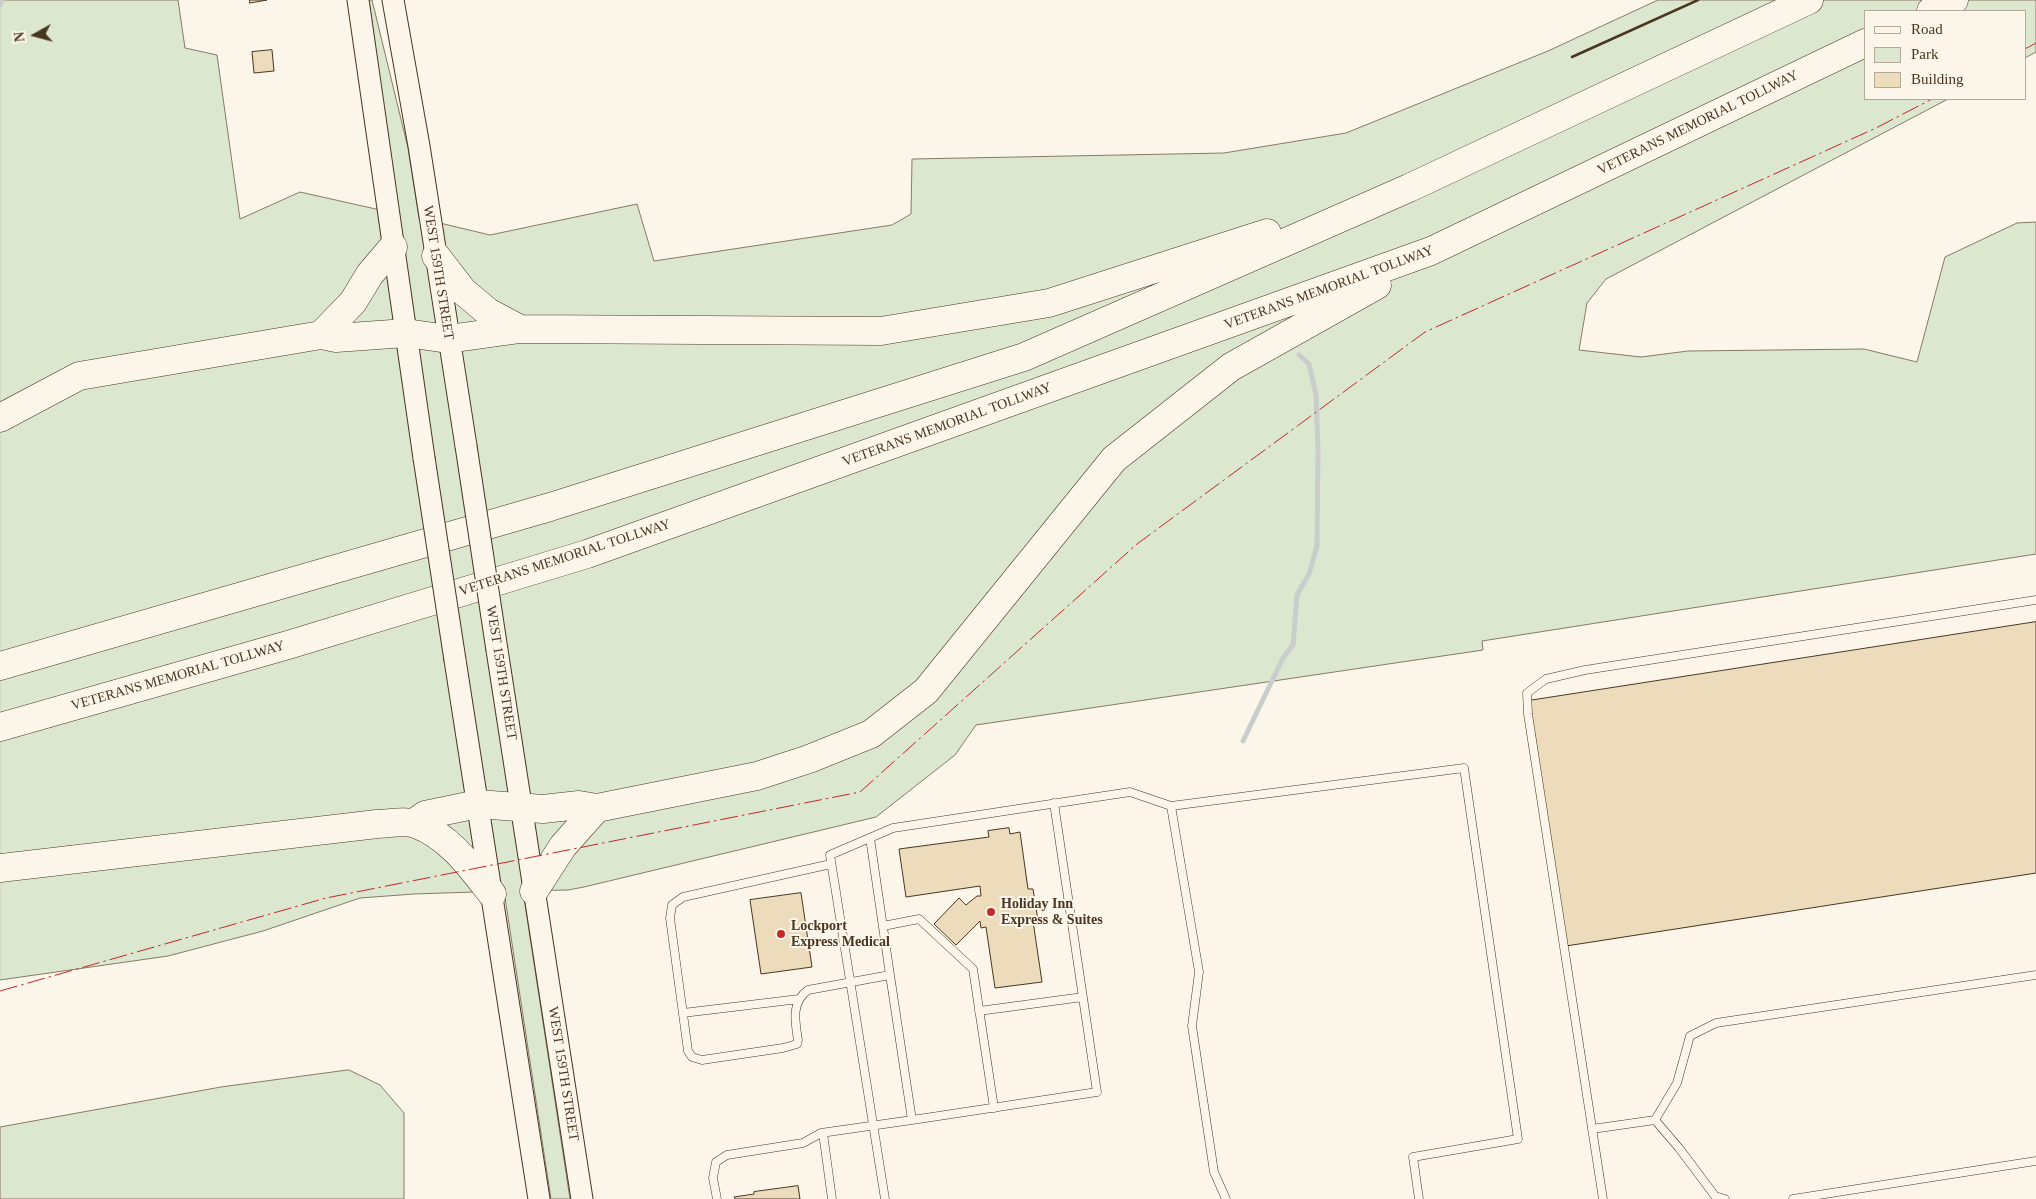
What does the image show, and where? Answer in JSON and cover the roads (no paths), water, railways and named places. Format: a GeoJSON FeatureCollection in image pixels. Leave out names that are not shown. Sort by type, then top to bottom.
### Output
{"type":"FeatureCollection","features":[{"type":"Feature","properties":{"kind":"highway"},"geometry":{"type":"LineString","coordinates":[[0,666],[550,507],[1024,357],[1409,188],[1809,0]]}},
{"type":"Feature","properties":{"kind":"highway"},"geometry":{"type":"LineString","coordinates":[[1933,10],[1954,0]]}},
{"type":"Feature","properties":{"kind":"highway","name":"VETERANS MEMORIAL TOLLWAY"},"geometry":{"type":"LineString","coordinates":[[0,727],[288,645],[587,554],[1431,252],[1864,43]]}},
{"type":"Feature","properties":{"kind":"highway"},"geometry":{"type":"LineString","coordinates":[[0,418],[80,376],[321,335],[336,338],[406,333],[448,338],[520,329],[881,331],[1049,303],[1409,188]]}},
{"type":"Feature","properties":{"kind":"highway"},"geometry":{"type":"LineString","coordinates":[[414,823],[425,815],[478,804],[543,808],[579,804],[597,808],[757,776],[809,759],[871,734],[926,691],[1114,458],[1231,367],[1466,235]]}},
{"type":"Feature","properties":{"kind":"highway"},"geometry":{"type":"LineString","coordinates":[[321,335],[353,302],[370,274],[393,247]]}},
{"type":"Feature","properties":{"kind":"highway"},"geometry":{"type":"LineString","coordinates":[[436,256],[463,291],[488,312],[520,329]]}},
{"type":"Feature","properties":{"kind":"highway"},"geometry":{"type":"LineString","coordinates":[[534,891],[563,846],[597,808]]}},
{"type":"Feature","properties":{"kind":"highway"},"geometry":{"type":"LineString","coordinates":[[0,868],[377,824],[414,823],[434,833],[461,855],[492,894]]}},
{"type":"Feature","properties":{"kind":"main road"},"geometry":{"type":"LineString","coordinates":[[358,0],[424,458],[539,1199]]}},
{"type":"Feature","properties":{"kind":"main road","name":"WEST 159TH STREET"},"geometry":{"type":"LineString","coordinates":[[393,0],[466,446],[582,1199]]}},
{"type":"Feature","properties":{"kind":"lane"},"geometry":{"type":"LineString","coordinates":[[1603,1199],[1528,714],[1527,693],[1546,679],[1585,670],[2036,600]]}},
{"type":"Feature","properties":{"kind":"lane"},"geometry":{"type":"LineString","coordinates":[[885,1199],[830,855],[892,828],[1130,792],[1171,806],[1464,768],[1518,1139],[1413,1157],[1419,1199]]}},
{"type":"Feature","properties":{"kind":"lane"},"geometry":{"type":"LineString","coordinates":[[717,1199],[713,1178],[716,1162],[727,1155],[803,1143],[823,1133],[1097,1092],[1054,803]]}},
{"type":"Feature","properties":{"kind":"lane"},"geometry":{"type":"LineString","coordinates":[[1171,806],[1199,972],[1192,1026],[1214,1172],[1226,1199]]}},
{"type":"Feature","properties":{"kind":"lane"},"geometry":{"type":"LineString","coordinates":[[870,838],[912,1120]]}},
{"type":"Feature","properties":{"kind":"lane"},"geometry":{"type":"LineString","coordinates":[[832,864],[684,897],[672,905],[670,918],[688,1051],[692,1057],[702,1060],[783,1048],[796,1044],[798,1040],[795,1009],[799,999],[808,990],[890,975]]}},
{"type":"Feature","properties":{"kind":"lane"},"geometry":{"type":"LineString","coordinates":[[883,926],[919,920],[973,969],[994,1108]]}},
{"type":"Feature","properties":{"kind":"lane"},"geometry":{"type":"LineString","coordinates":[[1655,1120],[1677,1083],[1690,1036],[1716,1022],[2036,975]]}},
{"type":"Feature","properties":{"kind":"lane"},"geometry":{"type":"LineString","coordinates":[[979,1011],[1083,997]]}},
{"type":"Feature","properties":{"kind":"lane"},"geometry":{"type":"LineString","coordinates":[[683,1013],[799,999]]}},
{"type":"Feature","properties":{"kind":"lane"},"geometry":{"type":"LineString","coordinates":[[1592,1129],[1655,1120]]}},
{"type":"Feature","properties":{"kind":"lane"},"geometry":{"type":"LineString","coordinates":[[1655,1120],[1715,1196],[1725,1199]]}},
{"type":"Feature","properties":{"kind":"lane"},"geometry":{"type":"LineString","coordinates":[[823,1133],[832,1199]]}},
{"type":"Feature","properties":{"kind":"lane"},"geometry":{"type":"LineString","coordinates":[[1793,1199],[2036,1161]]}},
{"type":"Feature","properties":{"kind":"waterway"},"geometry":{"type":"LineString","coordinates":[[0,5],[2,0]]}},
{"type":"Feature","properties":{"kind":"waterway"},"geometry":{"type":"LineString","coordinates":[[1243,741],[1283,658],[1293,645],[1297,595],[1309,574],[1317,546],[1318,451],[1316,395],[1309,364],[1299,355]]}},
{"type":"Feature","properties":{"kind":"place","name":"Holiday Inn Express & Suites"},"geometry":{"type":"Point","coordinates":[991,912]}},
{"type":"Feature","properties":{"kind":"place","name":"Lockport Express Medical"},"geometry":{"type":"Point","coordinates":[781,934]}}]}
